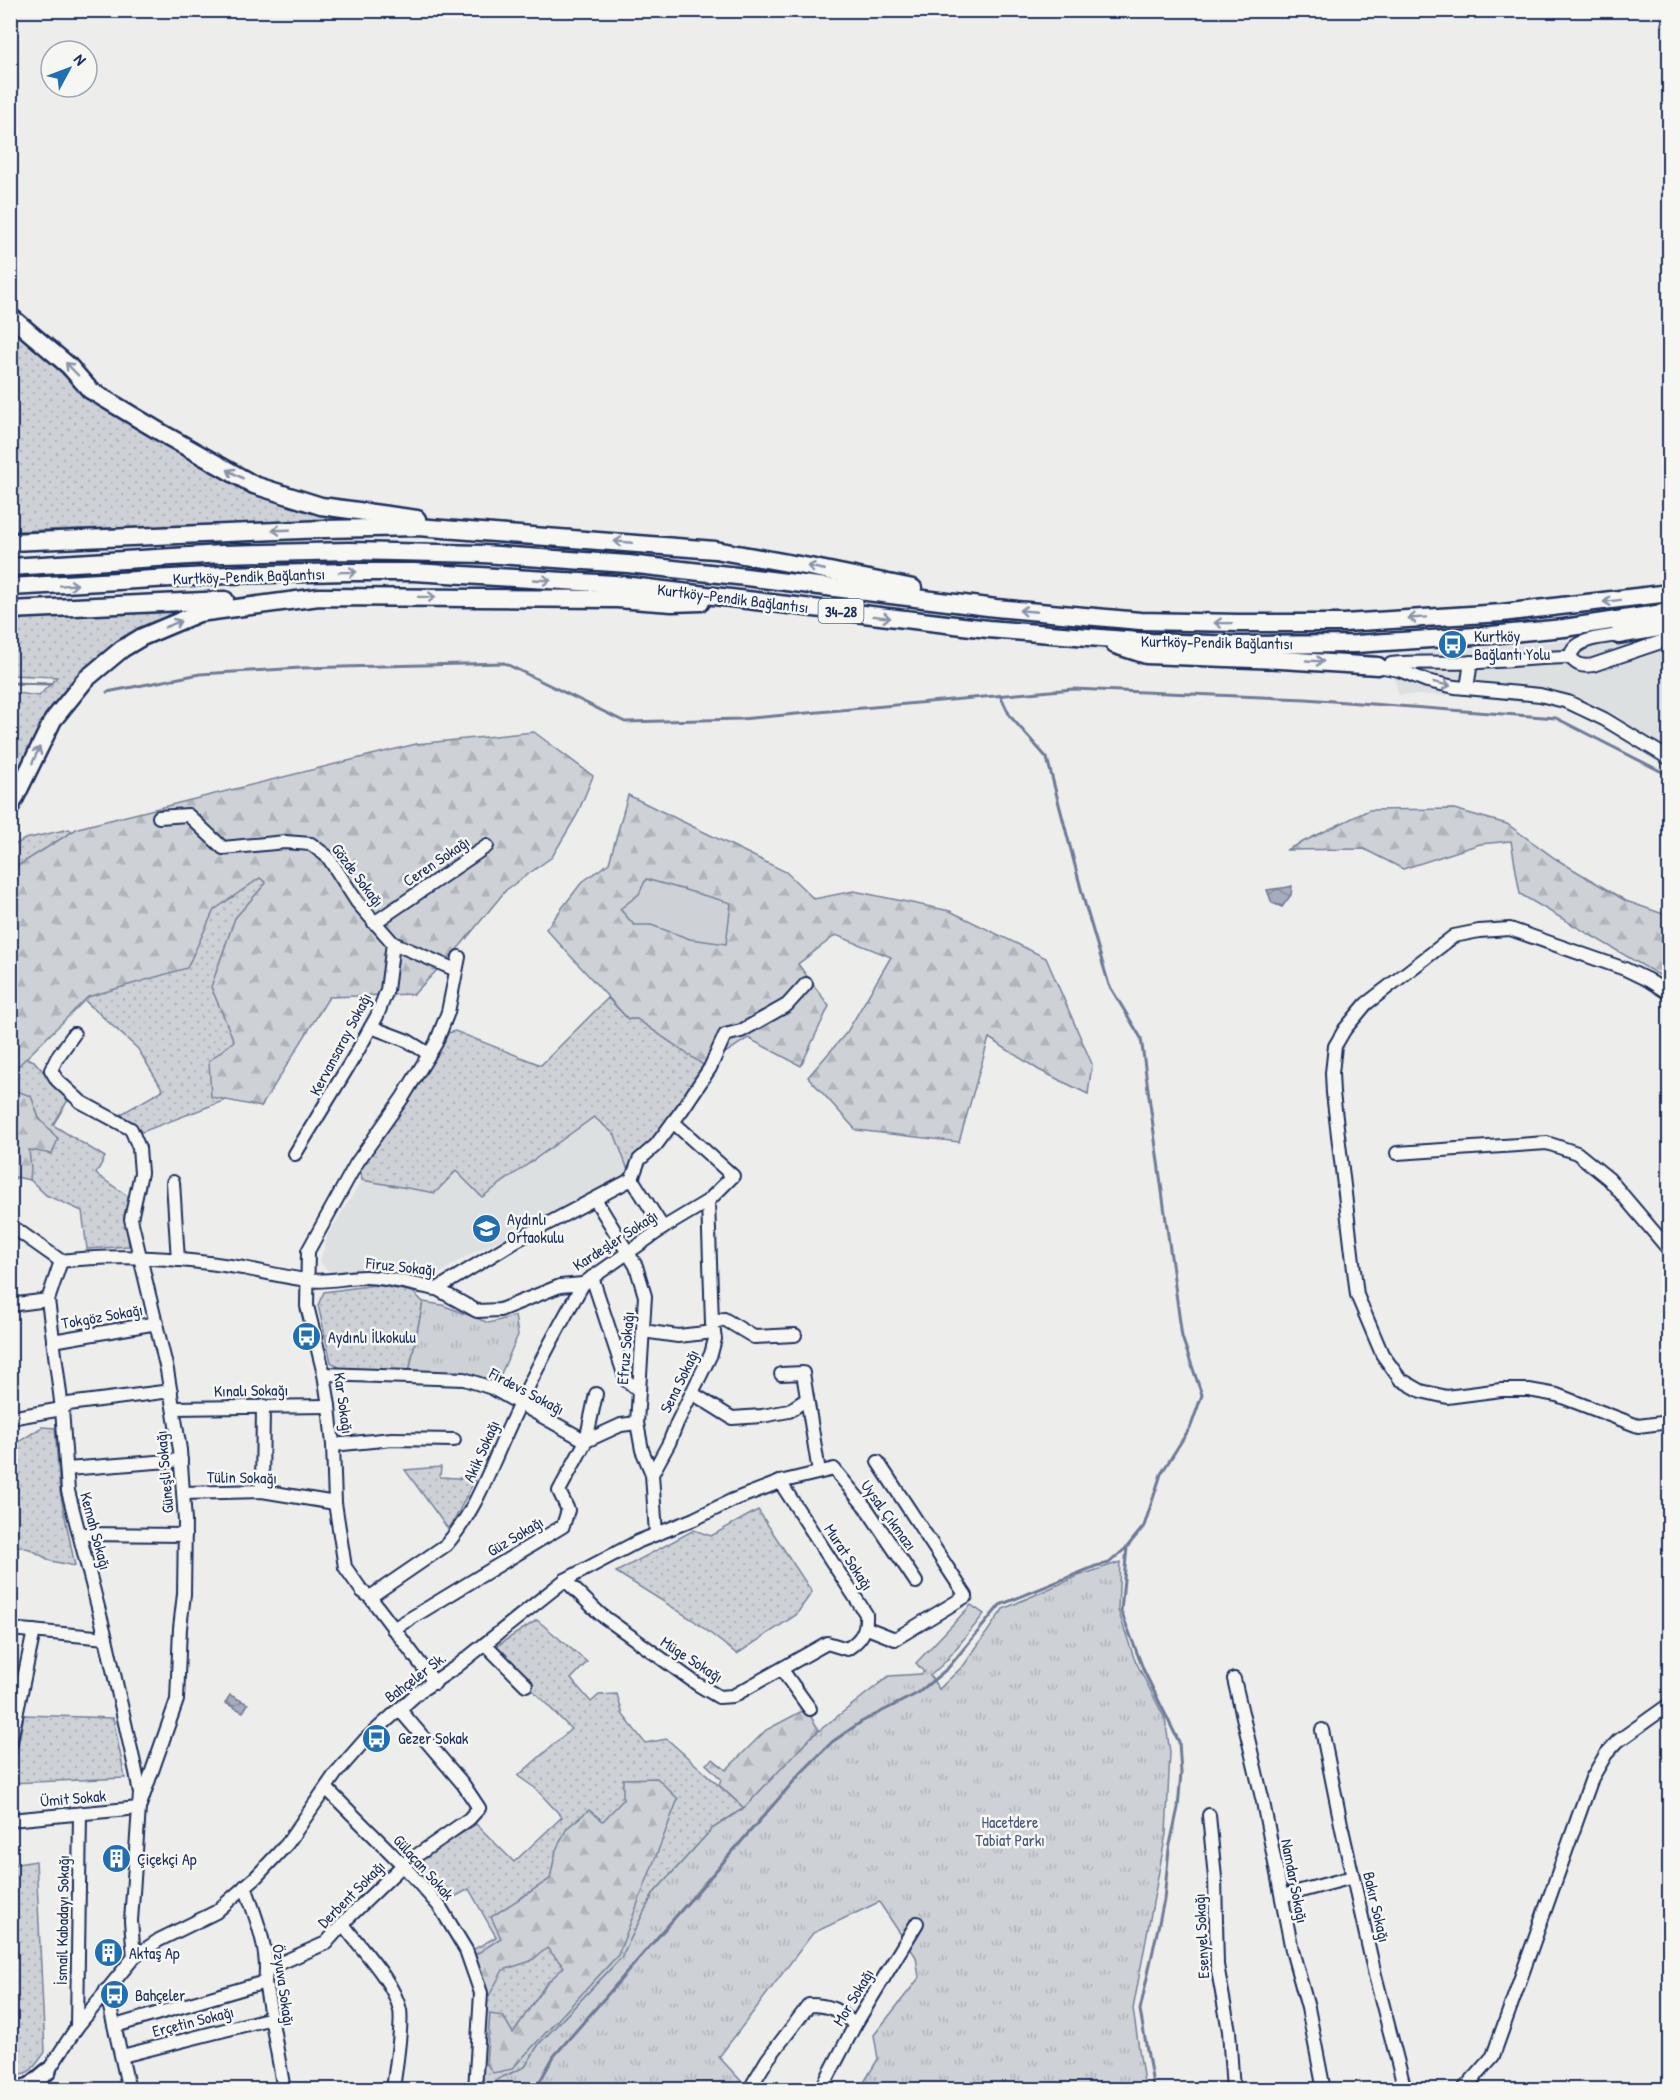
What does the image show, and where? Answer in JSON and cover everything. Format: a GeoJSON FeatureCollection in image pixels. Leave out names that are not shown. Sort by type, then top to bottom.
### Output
{"type":"FeatureCollection","features":[{"type":"Feature","properties":{"kind":"highway"},"geometry":{"type":"LineString","coordinates":[[10,316],[69,366],[90,390],[254,485],[321,506],[516,534]]}},
{"type":"Feature","properties":{"kind":"highway"},"geometry":{"type":"LineString","coordinates":[[10,542],[418,527],[715,550],[878,580],[996,609]]}},
{"type":"Feature","properties":{"kind":"highway","name":"Kurtköy-Pendik Bağlantısı"},"geometry":{"type":"LineString","coordinates":[[10,567],[222,554],[349,551],[483,554],[628,564],[996,609],[1140,621],[1344,623],[1502,613],[1670,593]]}},
{"type":"Feature","properties":{"kind":"highway","name":"Kurtköy-Pendik Bağlantısı"},"geometry":{"type":"LineString","coordinates":[[10,587],[226,575],[414,573],[614,584],[977,627],[1091,637],[1239,645],[1356,644],[1564,628],[1670,612]]}},
{"type":"Feature","properties":{"kind":"highway"},"geometry":{"type":"LineString","coordinates":[[10,808],[53,720],[86,679],[122,649],[142,637],[199,613],[318,597]]}},
{"type":"Feature","properties":{"kind":"highway"},"geometry":{"type":"LineString","coordinates":[[10,610],[318,597],[617,599],[672,603],[763,601]]}},
{"type":"Feature","properties":{"kind":"highway"},"geometry":{"type":"LineString","coordinates":[[1618,635],[1670,626]]}},
{"type":"Feature","properties":{"kind":"highway"},"geometry":{"type":"LineString","coordinates":[[1091,637],[1146,655],[1378,666]]}},
{"type":"Feature","properties":{"kind":"main road"},"geometry":{"type":"LineString","coordinates":[[22,2088],[30,2086],[48,2070]]}},
{"type":"Feature","properties":{"kind":"street"},"geometry":{"type":"LineString","coordinates":[[1570,657],[1573,647],[1579,644],[1618,635]]}},
{"type":"Feature","properties":{"kind":"street"},"geometry":{"type":"LineString","coordinates":[[1570,657],[1576,664],[1593,665],[1670,639]]}},
{"type":"Feature","properties":{"kind":"street"},"geometry":{"type":"LineString","coordinates":[[1378,666],[1411,662],[1471,662],[1570,657]]}},
{"type":"Feature","properties":{"kind":"street"},"geometry":{"type":"LineString","coordinates":[[1467,688],[1471,662]]}},
{"type":"Feature","properties":{"kind":"street"},"geometry":{"type":"LineString","coordinates":[[1378,666],[1400,670],[1427,681],[1467,688],[1540,695],[1568,702],[1604,719],[1670,759]]}},
{"type":"Feature","properties":{"kind":"street","name":"Gözde Sokağı"},"geometry":{"type":"LineString","coordinates":[[159,817],[188,815],[223,848],[285,843],[311,844],[328,857],[357,902],[393,943]]}},
{"type":"Feature","properties":{"kind":"street","name":"Ceren Sokağı"},"geometry":{"type":"LineString","coordinates":[[374,923],[487,846]]}},
{"type":"Feature","properties":{"kind":"street"},"geometry":{"type":"LineString","coordinates":[[1670,994],[1625,969],[1510,929],[1479,930],[1454,936],[1366,1004],[1345,1029],[1335,1047],[1332,1073],[1357,1295],[1382,1354],[1400,1378],[1421,1391],[1447,1397],[1501,1390],[1528,1390],[1557,1395],[1638,1426],[1670,1422]]}},
{"type":"Feature","properties":{"kind":"street"},"geometry":{"type":"LineString","coordinates":[[393,943],[456,970]]}},
{"type":"Feature","properties":{"kind":"street","name":"Kervansaray Sokağı"},"geometry":{"type":"LineString","coordinates":[[295,1154],[371,1027],[387,990],[393,943]]}},
{"type":"Feature","properties":{"kind":"street","name":"Kar Sokağı"},"geometry":{"type":"LineString","coordinates":[[435,1683],[345,1567],[335,1503],[329,1406],[308,1305],[307,1280],[308,1251],[312,1243],[356,1164],[403,1097],[436,1042],[448,1012],[459,957]]}},
{"type":"Feature","properties":{"kind":"street"},"geometry":{"type":"LineString","coordinates":[[663,1228],[632,1179],[639,1160],[656,1145],[673,1122],[710,1068],[725,1035],[741,1031],[787,1005],[806,984]]}},
{"type":"Feature","properties":{"kind":"street"},"geometry":{"type":"LineString","coordinates":[[371,1027],[408,1041],[429,1054]]}},
{"type":"Feature","properties":{"kind":"street","name":"Güneşli Sokağı"},"geometry":{"type":"LineString","coordinates":[[74,1034],[51,1070],[57,1080],[81,1102],[131,1129],[139,1148],[141,1173],[131,1219],[157,1323],[174,1408],[181,1460],[185,1535],[177,1700],[139,1808],[131,1921],[134,1957]]}},
{"type":"Feature","properties":{"kind":"street","name":"Kardeşler Sokağı"},"geometry":{"type":"LineString","coordinates":[[437,1289],[477,1311],[500,1310],[560,1286],[587,1281],[663,1228],[708,1201],[734,1176],[673,1122]]}},
{"type":"Feature","properties":{"kind":"street"},"geometry":{"type":"LineString","coordinates":[[1397,1153],[1547,1143],[1577,1153],[1609,1179],[1670,1251]]}},
{"type":"Feature","properties":{"kind":"street","name":"Firuz Sokağı"},"geometry":{"type":"LineString","coordinates":[[61,1261],[91,1257],[140,1256],[244,1269],[307,1280],[336,1281],[365,1277],[437,1289],[517,1240],[632,1179]]}},
{"type":"Feature","properties":{"kind":"street"},"geometry":{"type":"LineString","coordinates":[[173,1182],[178,1260]]}},
{"type":"Feature","properties":{"kind":"street","name":"Efruz Sokağı"},"geometry":{"type":"LineString","coordinates":[[595,1199],[636,1266],[645,1296],[637,1423],[642,1450],[652,1474]]}},
{"type":"Feature","properties":{"kind":"street","name":"Sena Sokağı"},"geometry":{"type":"LineString","coordinates":[[652,1474],[669,1443],[716,1339],[713,1327],[708,1201]]}},
{"type":"Feature","properties":{"kind":"street"},"geometry":{"type":"LineString","coordinates":[[10,1226],[61,1261]]}},
{"type":"Feature","properties":{"kind":"street","name":"Kemah Sokağı"},"geometry":{"type":"LineString","coordinates":[[61,1261],[48,1300],[62,1409],[68,1491],[106,1638],[136,1772],[140,1793],[139,1808]]}},
{"type":"Feature","properties":{"kind":"street"},"geometry":{"type":"LineString","coordinates":[[587,1281],[626,1380],[638,1390]]}},
{"type":"Feature","properties":{"kind":"street","name":"Akik Sokağı"},"geometry":{"type":"LineString","coordinates":[[370,1597],[446,1545],[456,1534],[480,1495],[521,1403],[559,1326],[587,1281]]}},
{"type":"Feature","properties":{"kind":"street"},"geometry":{"type":"LineString","coordinates":[[10,1305],[48,1300]]}},
{"type":"Feature","properties":{"kind":"street"},"geometry":{"type":"LineString","coordinates":[[643,1331],[678,1336],[713,1327],[724,1319],[754,1337],[795,1335]]}},
{"type":"Feature","properties":{"kind":"street","name":"Tokgöz Sokağı"},"geometry":{"type":"LineString","coordinates":[[53,1341],[157,1323]]}},
{"type":"Feature","properties":{"kind":"street"},"geometry":{"type":"LineString","coordinates":[[781,1374],[803,1373],[819,1472]]}},
{"type":"Feature","properties":{"kind":"street","name":"Firdevs Sokağı"},"geometry":{"type":"LineString","coordinates":[[324,1374],[464,1379],[492,1388],[585,1440]]}},
{"type":"Feature","properties":{"kind":"street"},"geometry":{"type":"LineString","coordinates":[[10,1418],[62,1409],[68,1404],[171,1391]]}},
{"type":"Feature","properties":{"kind":"street"},"geometry":{"type":"LineString","coordinates":[[692,1393],[732,1418],[789,1411],[807,1399]]}},
{"type":"Feature","properties":{"kind":"street","name":"Güz Sokağı"},"geometry":{"type":"LineString","coordinates":[[393,1629],[563,1526],[568,1510],[559,1491],[585,1440],[596,1394]]}},
{"type":"Feature","properties":{"kind":"street"},"geometry":{"type":"LineString","coordinates":[[262,1491],[263,1406]]}},
{"type":"Feature","properties":{"kind":"street","name":"Kınalı Sokağı"},"geometry":{"type":"LineString","coordinates":[[174,1408],[329,1406]]}},
{"type":"Feature","properties":{"kind":"street"},"geometry":{"type":"LineString","coordinates":[[585,1440],[621,1425],[637,1423]]}},
{"type":"Feature","properties":{"kind":"street"},"geometry":{"type":"LineString","coordinates":[[333,1445],[392,1439],[454,1440]]}},
{"type":"Feature","properties":{"kind":"street"},"geometry":{"type":"LineString","coordinates":[[67,1469],[181,1460]]}},
{"type":"Feature","properties":{"kind":"street"},"geometry":{"type":"LineString","coordinates":[[867,1628],[895,1640],[966,1596],[878,1462]]}},
{"type":"Feature","properties":{"kind":"street","name":"Bahçeler Sk."},"geometry":{"type":"LineString","coordinates":[[48,2070],[77,2027],[134,1957],[159,1940],[216,1912],[245,1886],[287,1844],[326,1788],[364,1740],[420,1691],[435,1683],[565,1581],[637,1542],[780,1482],[834,1469]]}},
{"type":"Feature","properties":{"kind":"street","name":"Uysal Çıkmazı"},"geometry":{"type":"LineString","coordinates":[[834,1469],[867,1509],[916,1582]]}},
{"type":"Feature","properties":{"kind":"street"},"geometry":{"type":"LineString","coordinates":[[652,1474],[656,1534]]}},
{"type":"Feature","properties":{"kind":"street","name":"Murat Sokağı"},"geometry":{"type":"LineString","coordinates":[[780,1482],[866,1614],[867,1628]]}},
{"type":"Feature","properties":{"kind":"street","name":"Tülin Sokağı"},"geometry":{"type":"LineString","coordinates":[[183,1493],[262,1491],[335,1503]]}},
{"type":"Feature","properties":{"kind":"street"},"geometry":{"type":"LineString","coordinates":[[80,1534],[185,1535]]}},
{"type":"Feature","properties":{"kind":"street","name":"Müge Sokağı"},"geometry":{"type":"LineString","coordinates":[[565,1581],[629,1637],[719,1697],[733,1696],[827,1643],[847,1649],[858,1642],[867,1628]]}},
{"type":"Feature","properties":{"kind":"street"},"geometry":{"type":"LineString","coordinates":[[10,1629],[106,1638]]}},
{"type":"Feature","properties":{"kind":"street"},"geometry":{"type":"LineString","coordinates":[[10,1744],[34,1631]]}},
{"type":"Feature","properties":{"kind":"street"},"geometry":{"type":"LineString","coordinates":[[485,1644],[526,1685]]}},
{"type":"Feature","properties":{"kind":"street"},"geometry":{"type":"LineString","coordinates":[[782,1670],[810,1708]]}},
{"type":"Feature","properties":{"kind":"street","name":"Namdar Sokağı"},"geometry":{"type":"LineString","coordinates":[[1234,1679],[1263,1802],[1292,1950],[1308,2008],[1324,2090]]}},
{"type":"Feature","properties":{"kind":"street"},"geometry":{"type":"LineString","coordinates":[[1463,2090],[1493,2056],[1592,1778],[1605,1754],[1618,1741],[1670,1704]]}},
{"type":"Feature","properties":{"kind":"street","name":"Derbent Sokağı"},"geometry":{"type":"LineString","coordinates":[[267,1969],[326,1943],[403,1865],[469,1819],[479,1808],[463,1784],[399,1709]]}},
{"type":"Feature","properties":{"kind":"street","name":"Bakır Sokağı"},"geometry":{"type":"LineString","coordinates":[[1322,1730],[1375,1975],[1405,2090]]}},
{"type":"Feature","properties":{"kind":"street","name":"Gülaçan Sokak"},"geometry":{"type":"LineString","coordinates":[[326,1788],[403,1865],[440,1907],[466,1950],[482,1993],[475,2090]]}},
{"type":"Feature","properties":{"kind":"street","name":"Ümit Sokak"},"geometry":{"type":"LineString","coordinates":[[10,1820],[139,1808]]}},
{"type":"Feature","properties":{"kind":"street","name":"İsmail Kabadayı Sokağı"},"geometry":{"type":"LineString","coordinates":[[77,2027],[80,1814]]}},
{"type":"Feature","properties":{"kind":"street","name":"Esenyel Sokağı"},"geometry":{"type":"LineString","coordinates":[[1209,1815],[1215,1878],[1217,1965],[1229,2031],[1233,2090]]}},
{"type":"Feature","properties":{"kind":"street"},"geometry":{"type":"LineString","coordinates":[[1282,1896],[1353,1877]]}},
{"type":"Feature","properties":{"kind":"street","name":"Özyuva Sokağı"},"geometry":{"type":"LineString","coordinates":[[245,1886],[267,1969],[265,1982],[284,2090]]}},
{"type":"Feature","properties":{"kind":"street","name":"Mor Sokağı"},"geometry":{"type":"LineString","coordinates":[[821,2090],[855,2025],[916,1923]]}},
{"type":"Feature","properties":{"kind":"street"},"geometry":{"type":"LineString","coordinates":[[343,1924],[390,1987],[400,2012],[398,2056],[393,2090]]}},
{"type":"Feature","properties":{"kind":"street"},"geometry":{"type":"LineString","coordinates":[[115,2026],[265,1982]]}},
{"type":"Feature","properties":{"kind":"street"},"geometry":{"type":"LineString","coordinates":[[106,1990],[129,2090]]}},
{"type":"Feature","properties":{"kind":"street"},"geometry":{"type":"LineString","coordinates":[[748,2090],[767,2060],[809,2005],[825,2005],[841,2012],[855,2025]]}},
{"type":"Feature","properties":{"kind":"street","name":"Erçetin Sokağı"},"geometry":{"type":"LineString","coordinates":[[122,2056],[272,2018]]}},
{"type":"Feature","properties":{"kind":"shaded area"},"geometry":{"type":"Polygon","coordinates":[[[1669,622],[1669,769],[1570,709],[1548,700],[1515,696],[1399,695],[1393,674],[1143,656],[1065,647],[1158,653],[1364,657],[1563,641],[1669,622]]]}},
{"type":"Feature","properties":{"kind":"shaded area"},"geometry":{"type":"Polygon","coordinates":[[[594,1117],[615,1135],[629,1173],[460,1260],[432,1279],[364,1273],[332,1275],[320,1262],[328,1234],[362,1180],[435,1193],[456,1171],[483,1197],[594,1117]]]}},
{"type":"Feature","properties":{"kind":"green space"},"geometry":{"type":"Polygon","coordinates":[[[10,327],[90,398],[252,494],[352,521],[11,531],[10,327]]]}},
{"type":"Feature","properties":{"kind":"green space"},"geometry":{"type":"Polygon","coordinates":[[[199,606],[98,659],[11,795],[11,692],[39,696],[57,677],[11,675],[11,617],[199,606]]]}},
{"type":"Feature","properties":{"kind":"green space"},"geometry":{"type":"Polygon","coordinates":[[[534,732],[593,776],[577,815],[552,857],[506,890],[461,945],[414,994],[329,997],[261,1107],[211,1097],[209,1061],[234,1041],[211,987],[235,918],[266,883],[260,878],[214,910],[187,968],[88,997],[11,1073],[11,870],[78,828],[416,744],[534,732]]]}},
{"type":"Feature","properties":{"kind":"green space"},"geometry":{"type":"Polygon","coordinates":[[[628,795],[786,872],[814,899],[854,891],[950,911],[1046,958],[1092,1064],[1088,1094],[1039,1070],[989,1038],[959,1142],[856,1130],[808,1077],[847,1032],[891,957],[836,935],[798,964],[829,1006],[801,1066],[748,1038],[705,1066],[637,1019],[628,1019],[546,929],[582,882],[609,863],[628,795]]]}},
{"type":"Feature","properties":{"kind":"green space"},"geometry":{"type":"Polygon","coordinates":[[[1454,809],[1507,824],[1556,859],[1626,901],[1669,916],[1669,981],[1520,894],[1511,841],[1480,844],[1403,869],[1364,849],[1286,850],[1369,810],[1454,809]]]}},
{"type":"Feature","properties":{"kind":"green space"},"geometry":{"type":"Polygon","coordinates":[[[69,829],[96,848],[11,945],[11,847],[25,839],[69,829]]]}},
{"type":"Feature","properties":{"kind":"green space"},"geometry":{"type":"Polygon","coordinates":[[[257,862],[288,877],[245,1015],[226,1100],[142,1132],[121,1114],[163,1090],[138,1049],[82,998],[257,862]]]}},
{"type":"Feature","properties":{"kind":"green space"},"geometry":{"type":"Polygon","coordinates":[[[646,879],[731,903],[726,944],[690,939],[651,925],[634,925],[620,909],[639,894],[646,879]]]}},
{"type":"Feature","properties":{"kind":"green space"},"geometry":{"type":"Polygon","coordinates":[[[608,998],[628,1019],[637,1019],[705,1066],[629,1173],[615,1135],[594,1117],[482,1197],[456,1171],[435,1193],[362,1180],[360,1166],[433,1060],[448,1033],[455,1031],[541,1065],[608,998]]]}},
{"type":"Feature","properties":{"kind":"green space"},"geometry":{"type":"Polygon","coordinates":[[[11,1052],[34,1061],[68,1100],[53,1125],[105,1157],[96,1174],[129,1197],[125,1216],[129,1246],[87,1249],[82,1211],[46,1195],[22,1172],[11,1183],[11,1052]]]}},
{"type":"Feature","properties":{"kind":"green space"},"geometry":{"type":"Polygon","coordinates":[[[11,1089],[31,1096],[39,1118],[58,1139],[52,1154],[29,1150],[30,1180],[11,1176],[11,1089]]]}},
{"type":"Feature","properties":{"kind":"green space"},"geometry":{"type":"Polygon","coordinates":[[[375,1285],[413,1292],[423,1302],[409,1373],[343,1370],[331,1362],[318,1305],[324,1292],[375,1285]]]}},
{"type":"Feature","properties":{"kind":"green space"},"geometry":{"type":"Polygon","coordinates":[[[423,1302],[442,1305],[489,1323],[515,1316],[518,1335],[497,1383],[467,1375],[409,1373],[423,1302]]]}},
{"type":"Feature","properties":{"kind":"green space"},"geometry":{"type":"Polygon","coordinates":[[[42,1427],[55,1428],[60,1492],[75,1566],[51,1561],[30,1549],[11,1545],[10,1465],[14,1445],[42,1427]]]}},
{"type":"Feature","properties":{"kind":"green space"},"geometry":{"type":"Polygon","coordinates":[[[441,1467],[440,1477],[475,1479],[448,1529],[405,1470],[441,1467]]]}},
{"type":"Feature","properties":{"kind":"green space"},"geometry":{"type":"Polygon","coordinates":[[[758,1510],[812,1592],[796,1615],[737,1654],[693,1620],[616,1572],[694,1530],[711,1536],[758,1510]]]}},
{"type":"Feature","properties":{"kind":"green space","name":"Hacetdere Tabiat Parkı"},"geometry":{"type":"Polygon","coordinates":[[[1120,1562],[1118,1610],[1134,1658],[1165,1719],[1170,1752],[1166,1834],[1133,2009],[1145,2089],[860,2089],[878,2059],[874,2035],[919,1978],[916,1957],[879,1902],[813,1933],[719,2057],[742,2082],[740,2089],[491,2090],[498,2079],[525,2067],[539,2044],[621,1958],[653,1894],[712,1829],[744,1808],[811,1737],[889,1676],[924,1672],[916,1663],[971,1605],[984,1614],[946,1661],[930,1676],[939,1689],[964,1665],[1003,1609],[1078,1576],[1120,1562]]]}},
{"type":"Feature","properties":{"kind":"green space"},"geometry":{"type":"Polygon","coordinates":[[[537,1620],[587,1662],[571,1679],[591,1702],[599,1695],[617,1694],[623,1715],[645,1743],[667,1739],[744,1808],[712,1829],[653,1894],[621,1958],[539,2044],[525,2067],[498,2079],[491,2089],[481,2089],[486,1995],[467,1953],[496,1937],[469,1889],[445,1902],[413,1864],[476,1824],[514,1862],[562,1817],[535,1788],[518,1776],[571,1729],[492,1649],[537,1620]]]}},
{"type":"Feature","properties":{"kind":"green space"},"geometry":{"type":"Polygon","coordinates":[[[806,1709],[819,1730],[744,1808],[719,1785],[721,1779],[706,1764],[713,1759],[726,1770],[766,1730],[806,1709]]]}},
{"type":"Feature","properties":{"kind":"green space"},"geometry":{"type":"Polygon","coordinates":[[[24,1715],[113,1718],[125,1778],[11,1783],[24,1715]]]}},
{"type":"Feature","properties":{"kind":"green space"},"geometry":{"type":"Polygon","coordinates":[[[657,1778],[678,1799],[618,1955],[512,2069],[493,2073],[486,2063],[490,2014],[503,2016],[513,2033],[546,1984],[564,1967],[547,1948],[531,1961],[503,1970],[489,1996],[475,1955],[501,1938],[491,1917],[550,1879],[556,1850],[567,1828],[589,1810],[603,1821],[623,1800],[623,1779],[657,1778]]]}},
{"type":"Feature","properties":{"kind":"green space"},"geometry":{"type":"Polygon","coordinates":[[[36,1861],[45,2052],[35,2066],[27,2072],[11,2074],[11,1865],[36,1861]]]}},
{"type":"Feature","properties":{"kind":"water"},"geometry":{"type":"Polygon","coordinates":[[[1292,886],[1291,895],[1282,907],[1272,903],[1267,890],[1292,886]]]}},
{"type":"Feature","properties":{"kind":"water"},"geometry":{"type":"Polygon","coordinates":[[[230,1695],[248,1704],[243,1712],[225,1703],[230,1695]]]}},
{"type":"Feature","properties":{"kind":"waterway"},"geometry":{"type":"LineString","coordinates":[[107,692],[200,674],[301,668],[504,663],[625,722],[741,719],[1073,689],[1306,699],[1556,718],[1670,776]]}},
{"type":"Feature","properties":{"kind":"waterway"},"geometry":{"type":"LineString","coordinates":[[10,683],[51,684]]}},
{"type":"Feature","properties":{"kind":"waterway"},"geometry":{"type":"LineString","coordinates":[[1000,695],[1010,716],[1047,758],[1085,904],[1109,985],[1141,1038],[1182,1337],[1202,1395],[1191,1426],[1161,1474],[1144,1526],[1127,1547],[1121,1611],[1144,1671],[1179,1742],[1181,1773],[1178,1808],[1169,1849],[1164,1900],[1140,2010],[1154,2090]]}},
{"type":"Feature","properties":{"kind":"waterway"},"geometry":{"type":"LineString","coordinates":[[535,2090],[554,2056],[801,1773],[832,1742],[861,1722],[918,1693],[948,1668],[1000,1605],[1096,1566],[1109,1563],[1126,1548]]}},
{"type":"Feature","properties":{"kind":"place","name":"Kurtköy Bağlantı Yolu"},"geometry":{"type":"Point","coordinates":[1453,645]}},
{"type":"Feature","properties":{"kind":"place","name":"Aydınlı Ortaokulu"},"geometry":{"type":"Point","coordinates":[486,1228]}},
{"type":"Feature","properties":{"kind":"place","name":"Aydınlı İlkokulu"},"geometry":{"type":"Point","coordinates":[307,1337]}},
{"type":"Feature","properties":{"kind":"place","name":"Gezer Sokak"},"geometry":{"type":"Point","coordinates":[377,1738]}},
{"type":"Feature","properties":{"kind":"place","name":"Çiçekçi Ap"},"geometry":{"type":"Point","coordinates":[116,1859]}},
{"type":"Feature","properties":{"kind":"place","name":"Aktaş Ap"},"geometry":{"type":"Point","coordinates":[108,1953]}},
{"type":"Feature","properties":{"kind":"place","name":"Bahçeler"},"geometry":{"type":"Point","coordinates":[114,1995]}}]}
